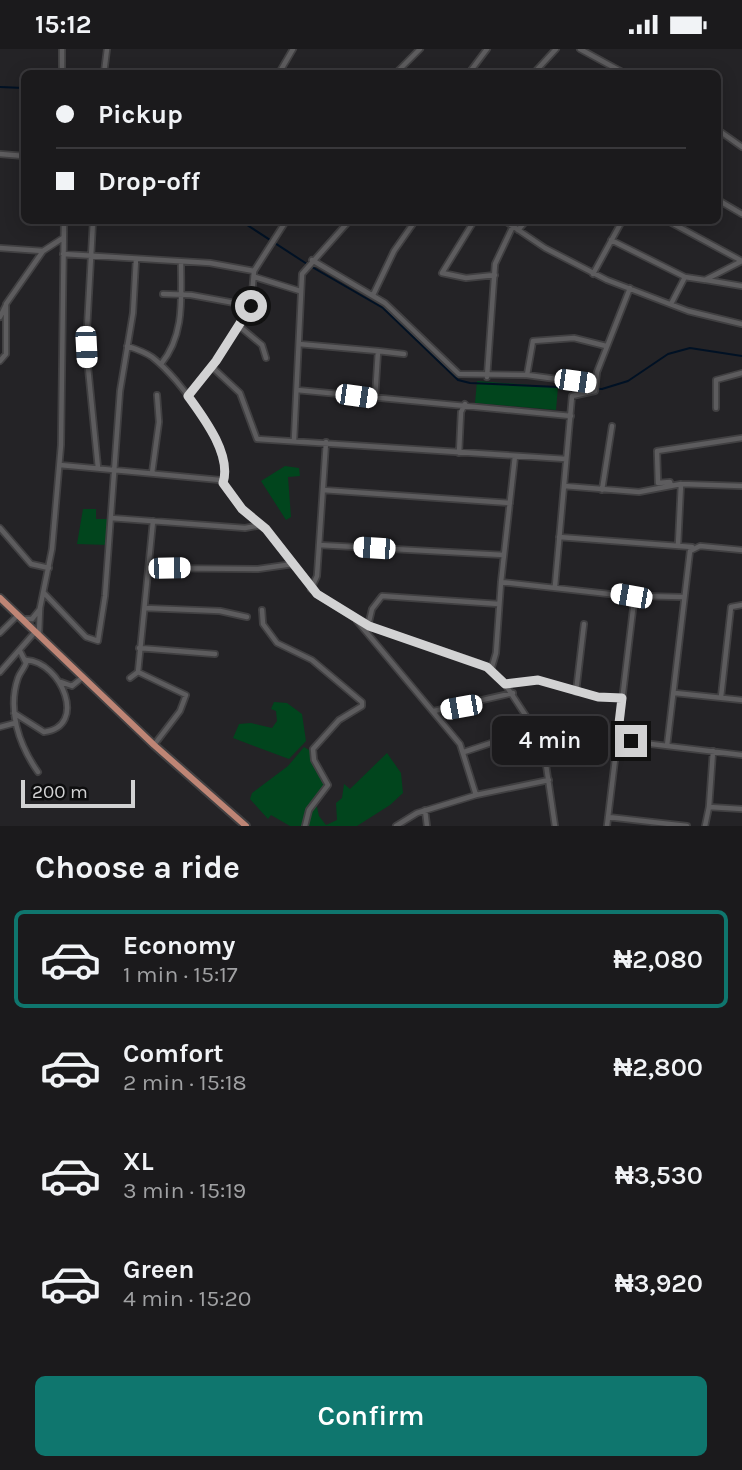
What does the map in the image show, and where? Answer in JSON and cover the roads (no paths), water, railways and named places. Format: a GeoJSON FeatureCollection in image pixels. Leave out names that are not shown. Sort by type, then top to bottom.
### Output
{"type":"FeatureCollection","features":[{"type":"Feature","properties":{"kind":"main road"},"geometry":{"type":"LineString","coordinates":[[0,598],[154,745],[246,826]]}},
{"type":"Feature","properties":{"kind":"street"},"geometry":{"type":"LineString","coordinates":[[62,49],[62,70]]}},
{"type":"Feature","properties":{"kind":"street"},"geometry":{"type":"LineString","coordinates":[[104,70],[107,49]]}},
{"type":"Feature","properties":{"kind":"street"},"geometry":{"type":"LineString","coordinates":[[281,70],[293,49]]}},
{"type":"Feature","properties":{"kind":"street"},"geometry":{"type":"LineString","coordinates":[[399,70],[419,49]]}},
{"type":"Feature","properties":{"kind":"street"},"geometry":{"type":"LineString","coordinates":[[471,70],[486,49]]}},
{"type":"Feature","properties":{"kind":"street"},"geometry":{"type":"LineString","coordinates":[[540,70],[556,49]]}},
{"type":"Feature","properties":{"kind":"street"},"geometry":{"type":"LineString","coordinates":[[580,49],[618,70]]}},
{"type":"Feature","properties":{"kind":"street"},"geometry":{"type":"LineString","coordinates":[[721,132],[742,147]]}},
{"type":"Feature","properties":{"kind":"street"},"geometry":{"type":"LineString","coordinates":[[0,154],[21,156]]}},
{"type":"Feature","properties":{"kind":"street"},"geometry":{"type":"LineString","coordinates":[[721,201],[742,214]]}},
{"type":"Feature","properties":{"kind":"street"},"geometry":{"type":"LineString","coordinates":[[0,672],[37,634],[49,568],[60,465],[64,224]]}},
{"type":"Feature","properties":{"kind":"street"},"geometry":{"type":"LineString","coordinates":[[93,224],[86,347],[98,468]]}},
{"type":"Feature","properties":{"kind":"street"},"geometry":{"type":"LineString","coordinates":[[188,396],[212,367],[251,306],[254,271],[284,224]]}},
{"type":"Feature","properties":{"kind":"street"},"geometry":{"type":"LineString","coordinates":[[294,440],[302,274],[346,224]]}},
{"type":"Feature","properties":{"kind":"street"},"geometry":{"type":"LineString","coordinates":[[373,295],[394,251],[413,224]]}},
{"type":"Feature","properties":{"kind":"street"},"geometry":{"type":"LineString","coordinates":[[472,224],[442,273],[466,278],[495,275]]}},
{"type":"Feature","properties":{"kind":"street"},"geometry":{"type":"LineString","coordinates":[[509,224],[593,274],[671,305],[742,324]]}},
{"type":"Feature","properties":{"kind":"street"},"geometry":{"type":"LineString","coordinates":[[487,377],[497,258],[515,228],[521,224]]}},
{"type":"Feature","properties":{"kind":"street"},"geometry":{"type":"LineString","coordinates":[[593,274],[620,224]]}},
{"type":"Feature","properties":{"kind":"street"},"geometry":{"type":"LineString","coordinates":[[674,224],[742,261],[705,280]]}},
{"type":"Feature","properties":{"kind":"street"},"geometry":{"type":"LineString","coordinates":[[0,317],[43,251],[63,238]]}},
{"type":"Feature","properties":{"kind":"street"},"geometry":{"type":"LineString","coordinates":[[611,240],[685,277],[742,286]]}},
{"type":"Feature","properties":{"kind":"street"},"geometry":{"type":"LineString","coordinates":[[0,248],[43,251]]}},
{"type":"Feature","properties":{"kind":"street"},"geometry":{"type":"LineString","coordinates":[[63,254],[90,253],[136,259],[210,263],[254,271]]}},
{"type":"Feature","properties":{"kind":"street"},"geometry":{"type":"LineString","coordinates":[[44,593],[86,637],[98,641],[116,470],[120,391],[136,259]]}},
{"type":"Feature","properties":{"kind":"street"},"geometry":{"type":"LineString","coordinates":[[160,365],[174,343],[181,315],[181,262]]}},
{"type":"Feature","properties":{"kind":"street"},"geometry":{"type":"LineString","coordinates":[[310,262],[373,295],[455,372],[464,376],[527,375],[595,388]]}},
{"type":"Feature","properties":{"kind":"street"},"geometry":{"type":"LineString","coordinates":[[671,305],[685,277]]}},
{"type":"Feature","properties":{"kind":"street"},"geometry":{"type":"LineString","coordinates":[[255,278],[300,291]]}},
{"type":"Feature","properties":{"kind":"street"},"geometry":{"type":"LineString","coordinates":[[595,388],[606,347],[630,288]]}},
{"type":"Feature","properties":{"kind":"street"},"geometry":{"type":"LineString","coordinates":[[163,294],[181,294],[251,306]]}},
{"type":"Feature","properties":{"kind":"street"},"geometry":{"type":"LineString","coordinates":[[0,361],[6,354],[6,304]]}},
{"type":"Feature","properties":{"kind":"street"},"geometry":{"type":"LineString","coordinates":[[239,326],[262,345],[265,358]]}},
{"type":"Feature","properties":{"kind":"street"},"geometry":{"type":"LineString","coordinates":[[527,375],[534,339],[574,338],[606,347]]}},
{"type":"Feature","properties":{"kind":"street"},"geometry":{"type":"LineString","coordinates":[[299,344],[404,354]]}},
{"type":"Feature","properties":{"kind":"street"},"geometry":{"type":"LineString","coordinates":[[127,346],[148,354],[188,396],[222,456],[226,472],[223,483]]}},
{"type":"Feature","properties":{"kind":"street"},"geometry":{"type":"LineString","coordinates":[[375,399],[378,351]]}},
{"type":"Feature","properties":{"kind":"street"},"geometry":{"type":"LineString","coordinates":[[212,367],[240,393],[254,438],[566,459]]}},
{"type":"Feature","properties":{"kind":"street"},"geometry":{"type":"LineString","coordinates":[[716,408],[716,380],[742,373]]}},
{"type":"Feature","properties":{"kind":"street"},"geometry":{"type":"LineString","coordinates":[[555,586],[573,393],[595,388]]}},
{"type":"Feature","properties":{"kind":"street"},"geometry":{"type":"LineString","coordinates":[[297,390],[571,415]]}},
{"type":"Feature","properties":{"kind":"street"},"geometry":{"type":"LineString","coordinates":[[152,473],[159,422],[157,395]]}},
{"type":"Feature","properties":{"kind":"street"},"geometry":{"type":"LineString","coordinates":[[452,403],[461,412]]}},
{"type":"Feature","properties":{"kind":"street"},"geometry":{"type":"LineString","coordinates":[[459,453],[461,412],[466,404]]}},
{"type":"Feature","properties":{"kind":"street"},"geometry":{"type":"LineString","coordinates":[[603,490],[612,426]]}},
{"type":"Feature","properties":{"kind":"street"},"geometry":{"type":"LineString","coordinates":[[671,486],[670,482],[658,483],[657,451],[742,438]]}},
{"type":"Feature","properties":{"kind":"street"},"geometry":{"type":"LineString","coordinates":[[311,589],[317,576],[326,443]]}},
{"type":"Feature","properties":{"kind":"street"},"geometry":{"type":"LineString","coordinates":[[491,670],[515,456]]}},
{"type":"Feature","properties":{"kind":"street"},"geometry":{"type":"LineString","coordinates":[[60,465],[212,478],[223,483],[242,509],[262,525],[311,589],[369,626],[470,660],[491,670],[513,693],[533,729],[549,780],[555,826]]}},
{"type":"Feature","properties":{"kind":"street"},"geometry":{"type":"LineString","coordinates":[[564,486],[639,492],[681,484],[742,486]]}},
{"type":"Feature","properties":{"kind":"street"},"geometry":{"type":"LineString","coordinates":[[678,545],[681,484]]}},
{"type":"Feature","properties":{"kind":"street"},"geometry":{"type":"LineString","coordinates":[[323,490],[510,503]]}},
{"type":"Feature","properties":{"kind":"street"},"geometry":{"type":"LineString","coordinates":[[111,517],[245,528],[262,525]]}},
{"type":"Feature","properties":{"kind":"street"},"geometry":{"type":"LineString","coordinates":[[130,678],[138,671],[153,521]]}},
{"type":"Feature","properties":{"kind":"street"},"geometry":{"type":"LineString","coordinates":[[1,528],[31,564],[49,568]]}},
{"type":"Feature","properties":{"kind":"street"},"geometry":{"type":"LineString","coordinates":[[559,537],[742,550]]}},
{"type":"Feature","properties":{"kind":"street"},"geometry":{"type":"LineString","coordinates":[[319,545],[504,555]]}},
{"type":"Feature","properties":{"kind":"street"},"geometry":{"type":"LineString","coordinates":[[667,746],[675,693],[682,597],[692,547]]}},
{"type":"Feature","properties":{"kind":"street"},"geometry":{"type":"LineString","coordinates":[[149,568],[258,569],[293,564]]}},
{"type":"Feature","properties":{"kind":"street"},"geometry":{"type":"LineString","coordinates":[[501,582],[635,597],[682,597]]}},
{"type":"Feature","properties":{"kind":"street"},"geometry":{"type":"LineString","coordinates":[[369,626],[372,609],[382,596],[499,604]]}},
{"type":"Feature","properties":{"kind":"street"},"geometry":{"type":"LineString","coordinates":[[607,826],[635,597]]}},
{"type":"Feature","properties":{"kind":"street"},"geometry":{"type":"LineString","coordinates":[[721,698],[731,607],[742,605]]}},
{"type":"Feature","properties":{"kind":"street"},"geometry":{"type":"LineString","coordinates":[[0,633],[20,617],[32,619],[40,608]]}},
{"type":"Feature","properties":{"kind":"street"},"geometry":{"type":"LineString","coordinates":[[145,608],[220,611],[247,617]]}},
{"type":"Feature","properties":{"kind":"street"},"geometry":{"type":"LineString","coordinates":[[262,610],[263,624],[277,643],[312,660],[362,702],[362,706],[340,720],[313,749],[314,760],[328,785],[309,810],[305,826]]}},
{"type":"Feature","properties":{"kind":"street"},"geometry":{"type":"LineString","coordinates":[[356,619],[434,711],[464,752],[476,796]]}},
{"type":"Feature","properties":{"kind":"street"},"geometry":{"type":"LineString","coordinates":[[576,692],[584,624]]}},
{"type":"Feature","properties":{"kind":"street"},"geometry":{"type":"LineString","coordinates":[[139,647],[215,653]]}},
{"type":"Feature","properties":{"kind":"street"},"geometry":{"type":"LineString","coordinates":[[14,713],[40,731],[52,731],[68,708],[61,683],[43,664],[26,660],[20,651]]}},
{"type":"Feature","properties":{"kind":"street"},"geometry":{"type":"LineString","coordinates":[[26,660],[18,678],[15,723],[26,752],[38,772]]}},
{"type":"Feature","properties":{"kind":"street"},"geometry":{"type":"LineString","coordinates":[[138,671],[186,695],[180,711],[154,745]]}},
{"type":"Feature","properties":{"kind":"street"},"geometry":{"type":"LineString","coordinates":[[61,683],[72,686],[83,677]]}},
{"type":"Feature","properties":{"kind":"street"},"geometry":{"type":"LineString","coordinates":[[505,684],[538,680],[576,692],[622,698]]}},
{"type":"Feature","properties":{"kind":"street"},"geometry":{"type":"LineString","coordinates":[[434,711],[513,693]]}},
{"type":"Feature","properties":{"kind":"street"},"geometry":{"type":"LineString","coordinates":[[675,693],[742,700]]}},
{"type":"Feature","properties":{"kind":"street"},"geometry":{"type":"LineString","coordinates":[[0,727],[15,723]]}},
{"type":"Feature","properties":{"kind":"street"},"geometry":{"type":"LineString","coordinates":[[464,752],[533,729]]}},
{"type":"Feature","properties":{"kind":"street"},"geometry":{"type":"LineString","coordinates":[[617,740],[742,755]]}},
{"type":"Feature","properties":{"kind":"street"},"geometry":{"type":"LineString","coordinates":[[705,826],[713,751]]}},
{"type":"Feature","properties":{"kind":"street"},"geometry":{"type":"LineString","coordinates":[[396,826],[425,810],[549,780]]}},
{"type":"Feature","properties":{"kind":"street"},"geometry":{"type":"LineString","coordinates":[[709,807],[742,809]]}},
{"type":"Feature","properties":{"kind":"street"},"geometry":{"type":"LineString","coordinates":[[425,810],[427,826]]}},
{"type":"Feature","properties":{"kind":"street"},"geometry":{"type":"LineString","coordinates":[[608,817],[687,826]]}},
{"type":"Feature","properties":{"kind":"waterway"},"geometry":{"type":"LineString","coordinates":[[0,87],[21,88]]}},
{"type":"Feature","properties":{"kind":"waterway"},"geometry":{"type":"LineString","coordinates":[[246,224],[307,264]]}},
{"type":"Feature","properties":{"kind":"waterway"},"geometry":{"type":"LineString","coordinates":[[312,267],[383,308],[458,380],[470,383],[602,389],[628,381],[668,354],[690,348],[742,356]]}}]}
